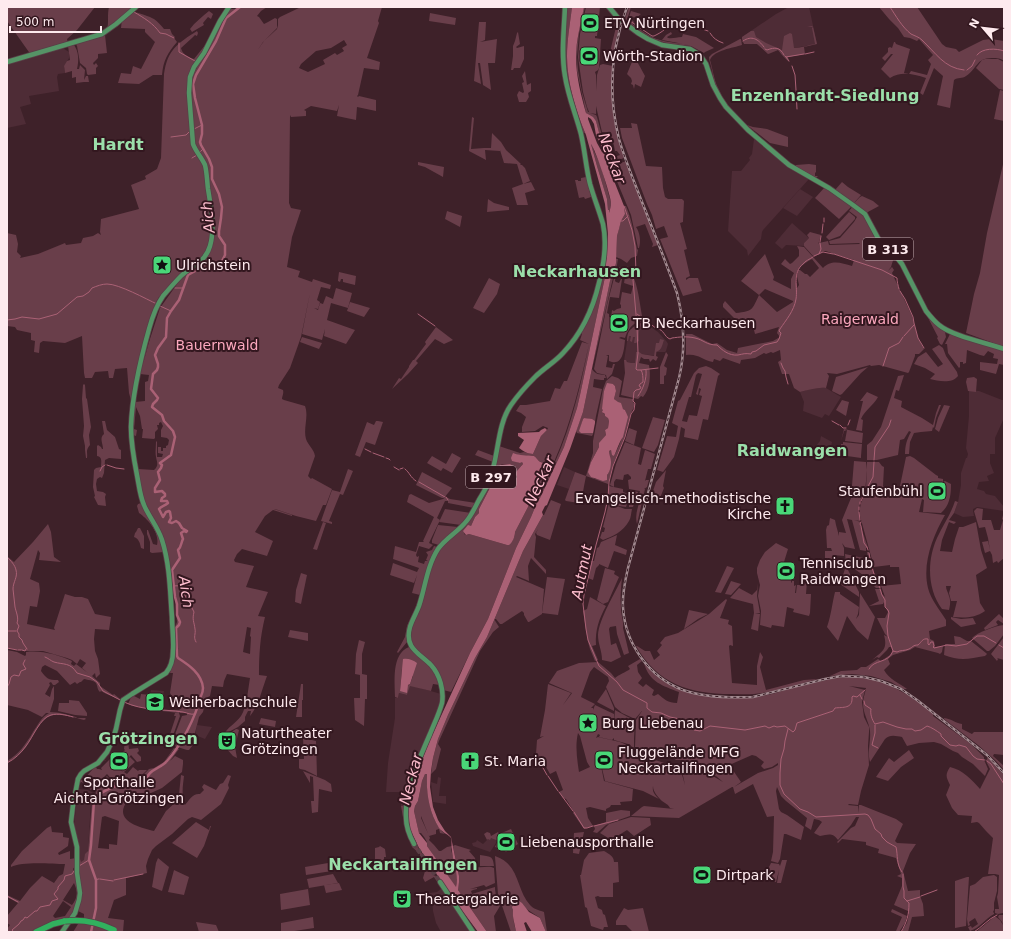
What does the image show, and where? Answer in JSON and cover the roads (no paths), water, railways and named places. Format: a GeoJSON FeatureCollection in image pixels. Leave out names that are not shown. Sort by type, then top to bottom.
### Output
{"type":"FeatureCollection","features":[{"type":"Feature","properties":{"kind":"highway"},"geometry":{"type":"LineString","coordinates":[[36,932],[53,924],[76,920],[91,921],[115,931]]}},
{"type":"Feature","properties":{"kind":"main road"},"geometry":{"type":"LineString","coordinates":[[7,62],[105,32],[136,7]]}},
{"type":"Feature","properties":{"kind":"main road"},"geometry":{"type":"LineString","coordinates":[[62,932],[74,915],[79,904],[80,893],[77,873],[77,845],[72,822],[79,776],[98,763],[112,743],[123,702],[128,696],[167,673],[173,652],[170,578],[166,552],[158,528],[142,500],[133,451],[132,417],[138,376],[146,342],[158,305],[165,294],[181,276],[204,258],[211,240],[212,213],[206,172],[203,162],[193,144],[188,88],[192,71],[229,7]]}},
{"type":"Feature","properties":{"kind":"main road","name":"B 297"},"geometry":{"type":"LineString","coordinates":[[414,844],[405,815],[406,802],[416,768],[442,702],[442,693],[440,680],[435,670],[416,652],[411,644],[409,634],[410,626],[420,603],[432,561],[439,547],[467,521],[488,485],[504,421],[509,409],[536,376],[565,351],[577,335],[584,323],[594,299],[601,277],[604,254],[604,233],[588,176],[581,135],[569,97],[565,77],[563,55],[565,7]]}},
{"type":"Feature","properties":{"kind":"main road","name":"B 313"},"geometry":{"type":"LineString","coordinates":[[610,7],[618,18],[648,39],[665,45],[690,49],[700,55],[708,67],[716,92],[724,104],[748,130],[786,162],[829,188],[865,214],[879,240],[899,260],[926,311],[939,326],[962,336],[1004,349]]}},
{"type":"Feature","properties":{"kind":"main road"},"geometry":{"type":"LineString","coordinates":[[440,882],[473,932]]}},
{"type":"Feature","properties":{"kind":"waterway","name":"Aich"},"geometry":{"type":"LineString","coordinates":[[91,932],[96,908],[96,880],[89,860],[94,801],[96,797],[104,791],[114,787],[124,784],[138,786],[145,781],[150,773],[165,763],[178,747],[187,730],[203,690],[198,674],[177,656],[176,628],[180,622],[177,615],[177,604],[172,570],[180,558],[178,550],[183,539],[181,533],[187,531],[176,521],[172,523],[169,522],[171,518],[169,511],[166,512],[163,517],[159,509],[168,503],[167,501],[161,501],[165,496],[162,491],[155,492],[155,488],[160,480],[158,472],[162,465],[160,463],[171,455],[175,437],[173,431],[164,421],[162,415],[152,407],[158,398],[151,389],[153,374],[158,367],[155,355],[166,337],[167,318],[179,300],[188,275],[197,270],[211,269],[218,266],[225,255],[225,245],[219,236],[222,207],[219,194],[212,179],[212,167],[200,142],[202,125],[193,84],[196,75],[216,41],[226,18],[240,7]]}},
{"type":"Feature","properties":{"kind":"waterway"},"geometry":{"type":"LineString","coordinates":[[890,7],[902,25],[911,34],[921,39],[946,63],[957,69],[964,70]]}},
{"type":"Feature","properties":{"kind":"waterway"},"geometry":{"type":"LineString","coordinates":[[134,12],[145,19],[160,33],[174,38]]}},
{"type":"Feature","properties":{"kind":"waterway"},"geometry":{"type":"LineString","coordinates":[[630,21],[652,36],[661,32],[669,25],[675,23],[695,25],[708,31]]}},
{"type":"Feature","properties":{"kind":"waterway"},"geometry":{"type":"LineString","coordinates":[[710,33],[715,39],[723,43]]}},
{"type":"Feature","properties":{"kind":"waterway"},"geometry":{"type":"LineString","coordinates":[[743,41],[752,38],[764,47]]}},
{"type":"Feature","properties":{"kind":"waterway"},"geometry":{"type":"LineString","coordinates":[[179,43],[179,52],[195,61]]}},
{"type":"Feature","properties":{"kind":"waterway"},"geometry":{"type":"LineString","coordinates":[[765,49],[777,48],[781,50],[784,55]]}},
{"type":"Feature","properties":{"kind":"waterway"},"geometry":{"type":"LineString","coordinates":[[977,55],[982,51],[989,49],[1004,51]]}},
{"type":"Feature","properties":{"kind":"waterway"},"geometry":{"type":"LineString","coordinates":[[805,54],[814,52]]}},
{"type":"Feature","properties":{"kind":"waterway"},"geometry":{"type":"LineString","coordinates":[[785,56],[804,54]]}},
{"type":"Feature","properties":{"kind":"waterway"},"geometry":{"type":"LineString","coordinates":[[786,57],[789,61]]}},
{"type":"Feature","properties":{"kind":"waterway"},"geometry":{"type":"LineString","coordinates":[[967,70],[972,66],[975,60]]}},
{"type":"Feature","properties":{"kind":"waterway"},"geometry":{"type":"LineString","coordinates":[[792,66],[795,75],[796,90]]}},
{"type":"Feature","properties":{"kind":"waterway"},"geometry":{"type":"LineString","coordinates":[[796,91],[797,109]]}},
{"type":"Feature","properties":{"kind":"waterway"},"geometry":{"type":"LineString","coordinates":[[194,129],[202,125]]}},
{"type":"Feature","properties":{"kind":"waterway"},"geometry":{"type":"LineString","coordinates":[[171,137],[186,135],[190,131]]}},
{"type":"Feature","properties":{"kind":"waterway","name":"Aich"},"geometry":{"type":"LineString","coordinates":[[200,152],[203,149]]}},
{"type":"Feature","properties":{"kind":"waterway"},"geometry":{"type":"LineString","coordinates":[[192,158],[197,155]]}},
{"type":"Feature","properties":{"kind":"waterway","name":"Autmut"},"geometry":{"type":"LineString","coordinates":[[624,206],[632,230],[635,246],[636,272],[633,280],[638,353],[636,369],[642,371],[643,382],[639,386],[641,387],[640,389],[634,392],[634,410],[631,414],[625,437],[613,466],[605,512],[584,595],[583,604],[588,640],[599,666],[617,682],[623,690],[647,703],[647,708],[652,712],[685,720],[694,730],[700,731],[710,726],[745,730],[765,726],[769,728],[774,726],[785,726],[793,732],[797,723],[833,711],[835,708],[847,707],[851,704],[853,696],[857,697],[865,690]]}},
{"type":"Feature","properties":{"kind":"waterway"},"geometry":{"type":"LineString","coordinates":[[621,221],[628,216]]}},
{"type":"Feature","properties":{"kind":"waterway"},"geometry":{"type":"LineString","coordinates":[[822,233],[823,224]]}},
{"type":"Feature","properties":{"kind":"waterway"},"geometry":{"type":"LineString","coordinates":[[820,242],[821,236]]}},
{"type":"Feature","properties":{"kind":"waterway"},"geometry":{"type":"LineString","coordinates":[[819,254],[821,249],[820,243]]}},
{"type":"Feature","properties":{"kind":"waterway"},"geometry":{"type":"LineString","coordinates":[[814,256],[823,252],[833,254]]}},
{"type":"Feature","properties":{"kind":"waterway"},"geometry":{"type":"LineString","coordinates":[[834,254],[882,270],[897,278],[899,289]]}},
{"type":"Feature","properties":{"kind":"waterway"},"geometry":{"type":"LineString","coordinates":[[644,319],[657,329],[661,330],[666,337],[670,339],[692,337],[717,345],[723,351],[732,355],[751,354],[764,345],[777,342],[779,339],[781,333],[779,331],[794,307],[796,299],[796,276],[804,263],[813,257]]}},
{"type":"Feature","properties":{"kind":"waterway"},"geometry":{"type":"LineString","coordinates":[[7,320],[22,317],[39,319],[57,314],[77,297],[83,296],[92,288],[105,284],[125,289],[157,304]]}},
{"type":"Feature","properties":{"kind":"waterway","name":"Aich"},"geometry":{"type":"LineString","coordinates":[[175,288],[183,288]]}},
{"type":"Feature","properties":{"kind":"waterway"},"geometry":{"type":"LineString","coordinates":[[900,291],[913,317],[918,338],[924,348]]}},
{"type":"Feature","properties":{"kind":"waterway"},"geometry":{"type":"LineString","coordinates":[[160,306],[171,311]]}},
{"type":"Feature","properties":{"kind":"waterway"},"geometry":{"type":"LineString","coordinates":[[418,314],[435,326]]}},
{"type":"Feature","properties":{"kind":"waterway"},"geometry":{"type":"LineString","coordinates":[[637,314],[641,317]]}},
{"type":"Feature","properties":{"kind":"waterway"},"geometry":{"type":"LineString","coordinates":[[904,336],[914,325]]}},
{"type":"Feature","properties":{"kind":"waterway"},"geometry":{"type":"LineString","coordinates":[[883,366],[889,348],[899,343],[903,337]]}},
{"type":"Feature","properties":{"kind":"waterway"},"geometry":{"type":"LineString","coordinates":[[781,363],[785,371],[788,384]]}},
{"type":"Feature","properties":{"kind":"waterway"},"geometry":{"type":"LineString","coordinates":[[641,370],[658,368]]}},
{"type":"Feature","properties":{"kind":"waterway","name":"Autmut"},"geometry":{"type":"LineString","coordinates":[[638,396],[644,384],[646,370]]}},
{"type":"Feature","properties":{"kind":"waterway"},"geometry":{"type":"LineString","coordinates":[[848,425],[850,420]]}},
{"type":"Feature","properties":{"kind":"waterway"},"geometry":{"type":"LineString","coordinates":[[874,460],[875,447],[889,426],[891,420]]}},
{"type":"Feature","properties":{"kind":"waterway"},"geometry":{"type":"LineString","coordinates":[[832,421],[839,425]]}},
{"type":"Feature","properties":{"kind":"waterway"},"geometry":{"type":"LineString","coordinates":[[840,425],[843,428],[846,428]]}},
{"type":"Feature","properties":{"kind":"waterway"},"geometry":{"type":"LineString","coordinates":[[365,449],[371,452]]}},
{"type":"Feature","properties":{"kind":"waterway"},"geometry":{"type":"LineString","coordinates":[[373,453],[384,457]]}},
{"type":"Feature","properties":{"kind":"waterway"},"geometry":{"type":"LineString","coordinates":[[386,458],[390,460]]}},
{"type":"Feature","properties":{"kind":"waterway"},"geometry":{"type":"LineString","coordinates":[[866,490],[873,477],[874,462]]}},
{"type":"Feature","properties":{"kind":"waterway"},"geometry":{"type":"LineString","coordinates":[[100,471],[105,465]]}},
{"type":"Feature","properties":{"kind":"waterway"},"geometry":{"type":"LineString","coordinates":[[107,465],[124,469]]}},
{"type":"Feature","properties":{"kind":"waterway"},"geometry":{"type":"LineString","coordinates":[[394,467],[399,470]]}},
{"type":"Feature","properties":{"kind":"waterway"},"geometry":{"type":"LineString","coordinates":[[405,469],[416,481]]}},
{"type":"Feature","properties":{"kind":"waterway"},"geometry":{"type":"LineString","coordinates":[[419,482],[445,497]]}},
{"type":"Feature","properties":{"kind":"waterway"},"geometry":{"type":"LineString","coordinates":[[861,501],[863,497]]}},
{"type":"Feature","properties":{"kind":"waterway"},"geometry":{"type":"LineString","coordinates":[[859,512],[860,520]]}},
{"type":"Feature","properties":{"kind":"waterway"},"geometry":{"type":"LineString","coordinates":[[861,522],[860,524],[864,543],[868,550]]}},
{"type":"Feature","properties":{"kind":"waterway"},"geometry":{"type":"LineString","coordinates":[[869,553],[873,571],[880,588]]}},
{"type":"Feature","properties":{"kind":"waterway"},"geometry":{"type":"LineString","coordinates":[[7,557],[14,565],[16,570],[13,589],[18,617],[17,623],[19,626],[17,631],[27,649]]}},
{"type":"Feature","properties":{"kind":"waterway"},"geometry":{"type":"LineString","coordinates":[[174,586],[182,585],[186,581],[186,590],[183,592],[187,599]]}},
{"type":"Feature","properties":{"kind":"waterway"},"geometry":{"type":"LineString","coordinates":[[880,589],[885,600],[885,607],[889,613],[887,626],[888,636],[893,651]]}},
{"type":"Feature","properties":{"kind":"waterway"},"geometry":{"type":"LineString","coordinates":[[188,600],[194,612],[193,619],[196,642]]}},
{"type":"Feature","properties":{"kind":"waterway"},"geometry":{"type":"LineString","coordinates":[[7,631],[16,631]]}},
{"type":"Feature","properties":{"kind":"waterway","name":"Autmut"},"geometry":{"type":"LineString","coordinates":[[869,669],[874,664],[888,658],[893,651],[897,652],[907,650],[918,645],[924,639],[928,639],[929,645],[933,642],[934,648],[947,645],[956,646],[967,644],[977,636],[984,636],[996,643]]}},
{"type":"Feature","properties":{"kind":"waterway","name":"Autmut"},"geometry":{"type":"LineString","coordinates":[[999,645],[1004,648]]}},
{"type":"Feature","properties":{"kind":"waterway"},"geometry":{"type":"LineString","coordinates":[[7,648],[17,650]]}},
{"type":"Feature","properties":{"kind":"waterway"},"geometry":{"type":"LineString","coordinates":[[22,650],[25,651],[26,649]]}},
{"type":"Feature","properties":{"kind":"waterway"},"geometry":{"type":"LineString","coordinates":[[45,657],[54,662],[69,665],[77,673],[90,677],[97,682],[103,691],[122,701]]}},
{"type":"Feature","properties":{"kind":"waterway"},"geometry":{"type":"LineString","coordinates":[[7,687],[11,677],[14,675],[19,676],[21,671],[26,669],[23,664],[25,660]]}},
{"type":"Feature","properties":{"kind":"waterway","name":"Autmut"},"geometry":{"type":"LineString","coordinates":[[860,695],[862,699]]}},
{"type":"Feature","properties":{"kind":"waterway"},"geometry":{"type":"LineString","coordinates":[[864,701],[865,705],[871,709],[875,724],[883,722],[915,731],[921,730],[927,726],[941,734],[941,736],[950,745],[966,747],[977,759],[985,760]]}},
{"type":"Feature","properties":{"kind":"waterway"},"geometry":{"type":"LineString","coordinates":[[124,702],[138,707],[195,714]]}},
{"type":"Feature","properties":{"kind":"waterway"},"geometry":{"type":"LineString","coordinates":[[7,763],[22,751],[40,724],[47,717],[56,714],[73,717]]}},
{"type":"Feature","properties":{"kind":"waterway"},"geometry":{"type":"LineString","coordinates":[[875,725],[872,745],[878,748]]}},
{"type":"Feature","properties":{"kind":"waterway"},"geometry":{"type":"LineString","coordinates":[[788,729],[781,759],[780,773],[780,785],[784,794],[800,809],[816,817],[868,815],[875,829],[887,842],[896,847],[898,863],[902,872]]}},
{"type":"Feature","properties":{"kind":"waterway"},"geometry":{"type":"LineString","coordinates":[[538,759],[547,775]]}},
{"type":"Feature","properties":{"kind":"waterway"},"geometry":{"type":"LineString","coordinates":[[987,761],[991,764],[1004,784]]}},
{"type":"Feature","properties":{"kind":"waterway"},"geometry":{"type":"LineString","coordinates":[[548,776],[558,791]]}},
{"type":"Feature","properties":{"kind":"waterway"},"geometry":{"type":"LineString","coordinates":[[559,792],[573,811]]}},
{"type":"Feature","properties":{"kind":"waterway"},"geometry":{"type":"LineString","coordinates":[[574,812],[584,828],[593,826]]}},
{"type":"Feature","properties":{"kind":"waterway"},"geometry":{"type":"LineString","coordinates":[[594,826],[618,820]]}},
{"type":"Feature","properties":{"kind":"waterway"},"geometry":{"type":"LineString","coordinates":[[79,866],[89,860]]}},
{"type":"Feature","properties":{"kind":"waterway"},"geometry":{"type":"LineString","coordinates":[[14,932],[12,930],[25,917],[27,918],[40,907],[50,905],[52,901],[58,899],[54,894],[64,880],[65,876],[72,874],[74,871]]}},
{"type":"Feature","properties":{"kind":"waterway"},"geometry":{"type":"LineString","coordinates":[[114,880],[143,874]]}},
{"type":"Feature","properties":{"kind":"waterway"},"geometry":{"type":"LineString","coordinates":[[901,932],[905,925],[909,907],[909,903],[904,898],[903,874]]}},
{"type":"Feature","properties":{"kind":"waterway"},"geometry":{"type":"LineString","coordinates":[[100,879],[113,881]]}},
{"type":"Feature","properties":{"kind":"waterway"},"geometry":{"type":"LineString","coordinates":[[921,896],[937,890]]}},
{"type":"Feature","properties":{"kind":"waterway"},"geometry":{"type":"LineString","coordinates":[[7,896],[18,902]]}},
{"type":"Feature","properties":{"kind":"waterway"},"geometry":{"type":"LineString","coordinates":[[907,901],[920,897]]}},
{"type":"Feature","properties":{"kind":"waterway"},"geometry":{"type":"LineString","coordinates":[[974,932],[997,915]]}},
{"type":"Feature","properties":{"kind":"tunnel"},"geometry":{"type":"LineString","coordinates":[[414,844],[440,882]]}},
{"type":"Feature","properties":{"kind":"railway"},"geometry":{"type":"LineString","coordinates":[[627,7],[617,39],[613,72],[613,106],[619,139],[677,293],[683,325],[683,356],[679,378],[624,588],[623,607],[628,634],[641,658],[660,677],[683,690],[708,696],[753,697],[841,676],[864,677],[881,681],[901,689],[917,700],[987,755],[1004,773]]}},
{"type":"Feature","properties":{"kind":"place","name":"ETV Nürtingen"},"geometry":{"type":"Point","coordinates":[590,23]}},
{"type":"Feature","properties":{"kind":"place","name":"Wörth-Stadion"},"geometry":{"type":"Point","coordinates":[589,56]}},
{"type":"Feature","properties":{"kind":"place","name":"Ulrichstein"},"geometry":{"type":"Point","coordinates":[162,265]}},
{"type":"Feature","properties":{"kind":"place","name":"TB Neckarhausen"},"geometry":{"type":"Point","coordinates":[619,323]}},
{"type":"Feature","properties":{"kind":"place","name":"Staufenbühl"},"geometry":{"type":"Point","coordinates":[937,491]}},
{"type":"Feature","properties":{"kind":"place","name":"Evangelisch-methodistische Kirche"},"geometry":{"type":"Point","coordinates":[785,506]}},
{"type":"Feature","properties":{"kind":"place","name":"Tennisclub Raidwangen"},"geometry":{"type":"Point","coordinates":[786,571]}},
{"type":"Feature","properties":{"kind":"place","name":"Weiherbachschule"},"geometry":{"type":"Point","coordinates":[155,702]}},
{"type":"Feature","properties":{"kind":"place","name":"Burg Liebenau"},"geometry":{"type":"Point","coordinates":[588,723]}},
{"type":"Feature","properties":{"kind":"place","name":"Naturtheater Grötzingen"},"geometry":{"type":"Point","coordinates":[227,741]}},
{"type":"Feature","properties":{"kind":"place","name":"Fluggelände MFG Neckartailfingen"},"geometry":{"type":"Point","coordinates":[604,760]}},
{"type":"Feature","properties":{"kind":"place","name":"Sporthalle Aichtal-Grötzingen"},"geometry":{"type":"Point","coordinates":[119,761]}},
{"type":"Feature","properties":{"kind":"place","name":"St. Maria"},"geometry":{"type":"Point","coordinates":[470,761]}},
{"type":"Feature","properties":{"kind":"place","name":"Liebenausporthalle"},"geometry":{"type":"Point","coordinates":[506,842]}},
{"type":"Feature","properties":{"kind":"place","name":"Dirtpark"},"geometry":{"type":"Point","coordinates":[702,875]}},
{"type":"Feature","properties":{"kind":"place","name":"Theatergalerie"},"geometry":{"type":"Point","coordinates":[402,899]}},
{"type":"Feature","properties":{"kind":"district","name":"Enzenhardt-Siedlung"},"geometry":{"type":"Point","coordinates":[825,95]}},
{"type":"Feature","properties":{"kind":"district","name":"Hardt"},"geometry":{"type":"Point","coordinates":[118,144]}},
{"type":"Feature","properties":{"kind":"district","name":"Neckarhausen"},"geometry":{"type":"Point","coordinates":[577,271]}},
{"type":"Feature","properties":{"kind":"district","name":"Raidwangen"},"geometry":{"type":"Point","coordinates":[792,450]}},
{"type":"Feature","properties":{"kind":"district","name":"Grötzingen"},"geometry":{"type":"Point","coordinates":[148,738]}},
{"type":"Feature","properties":{"kind":"district","name":"Neckartailfingen"},"geometry":{"type":"Point","coordinates":[403,864]}},
{"type":"Feature","properties":{"kind":"water label","name":"Neckar"},"geometry":{"type":"Point","coordinates":[612,158]}},
{"type":"Feature","properties":{"kind":"water label","name":"Neckar"},"geometry":{"type":"Point","coordinates":[540,481]}},
{"type":"Feature","properties":{"kind":"water label","name":"Neckar"},"geometry":{"type":"Point","coordinates":[411,779]}},
{"type":"Feature","properties":{"kind":"park label","name":"Raigerwald"},"geometry":{"type":"Point","coordinates":[860,319]}},
{"type":"Feature","properties":{"kind":"park label","name":"Bauernwald"},"geometry":{"type":"Point","coordinates":[217,345]}}]}
